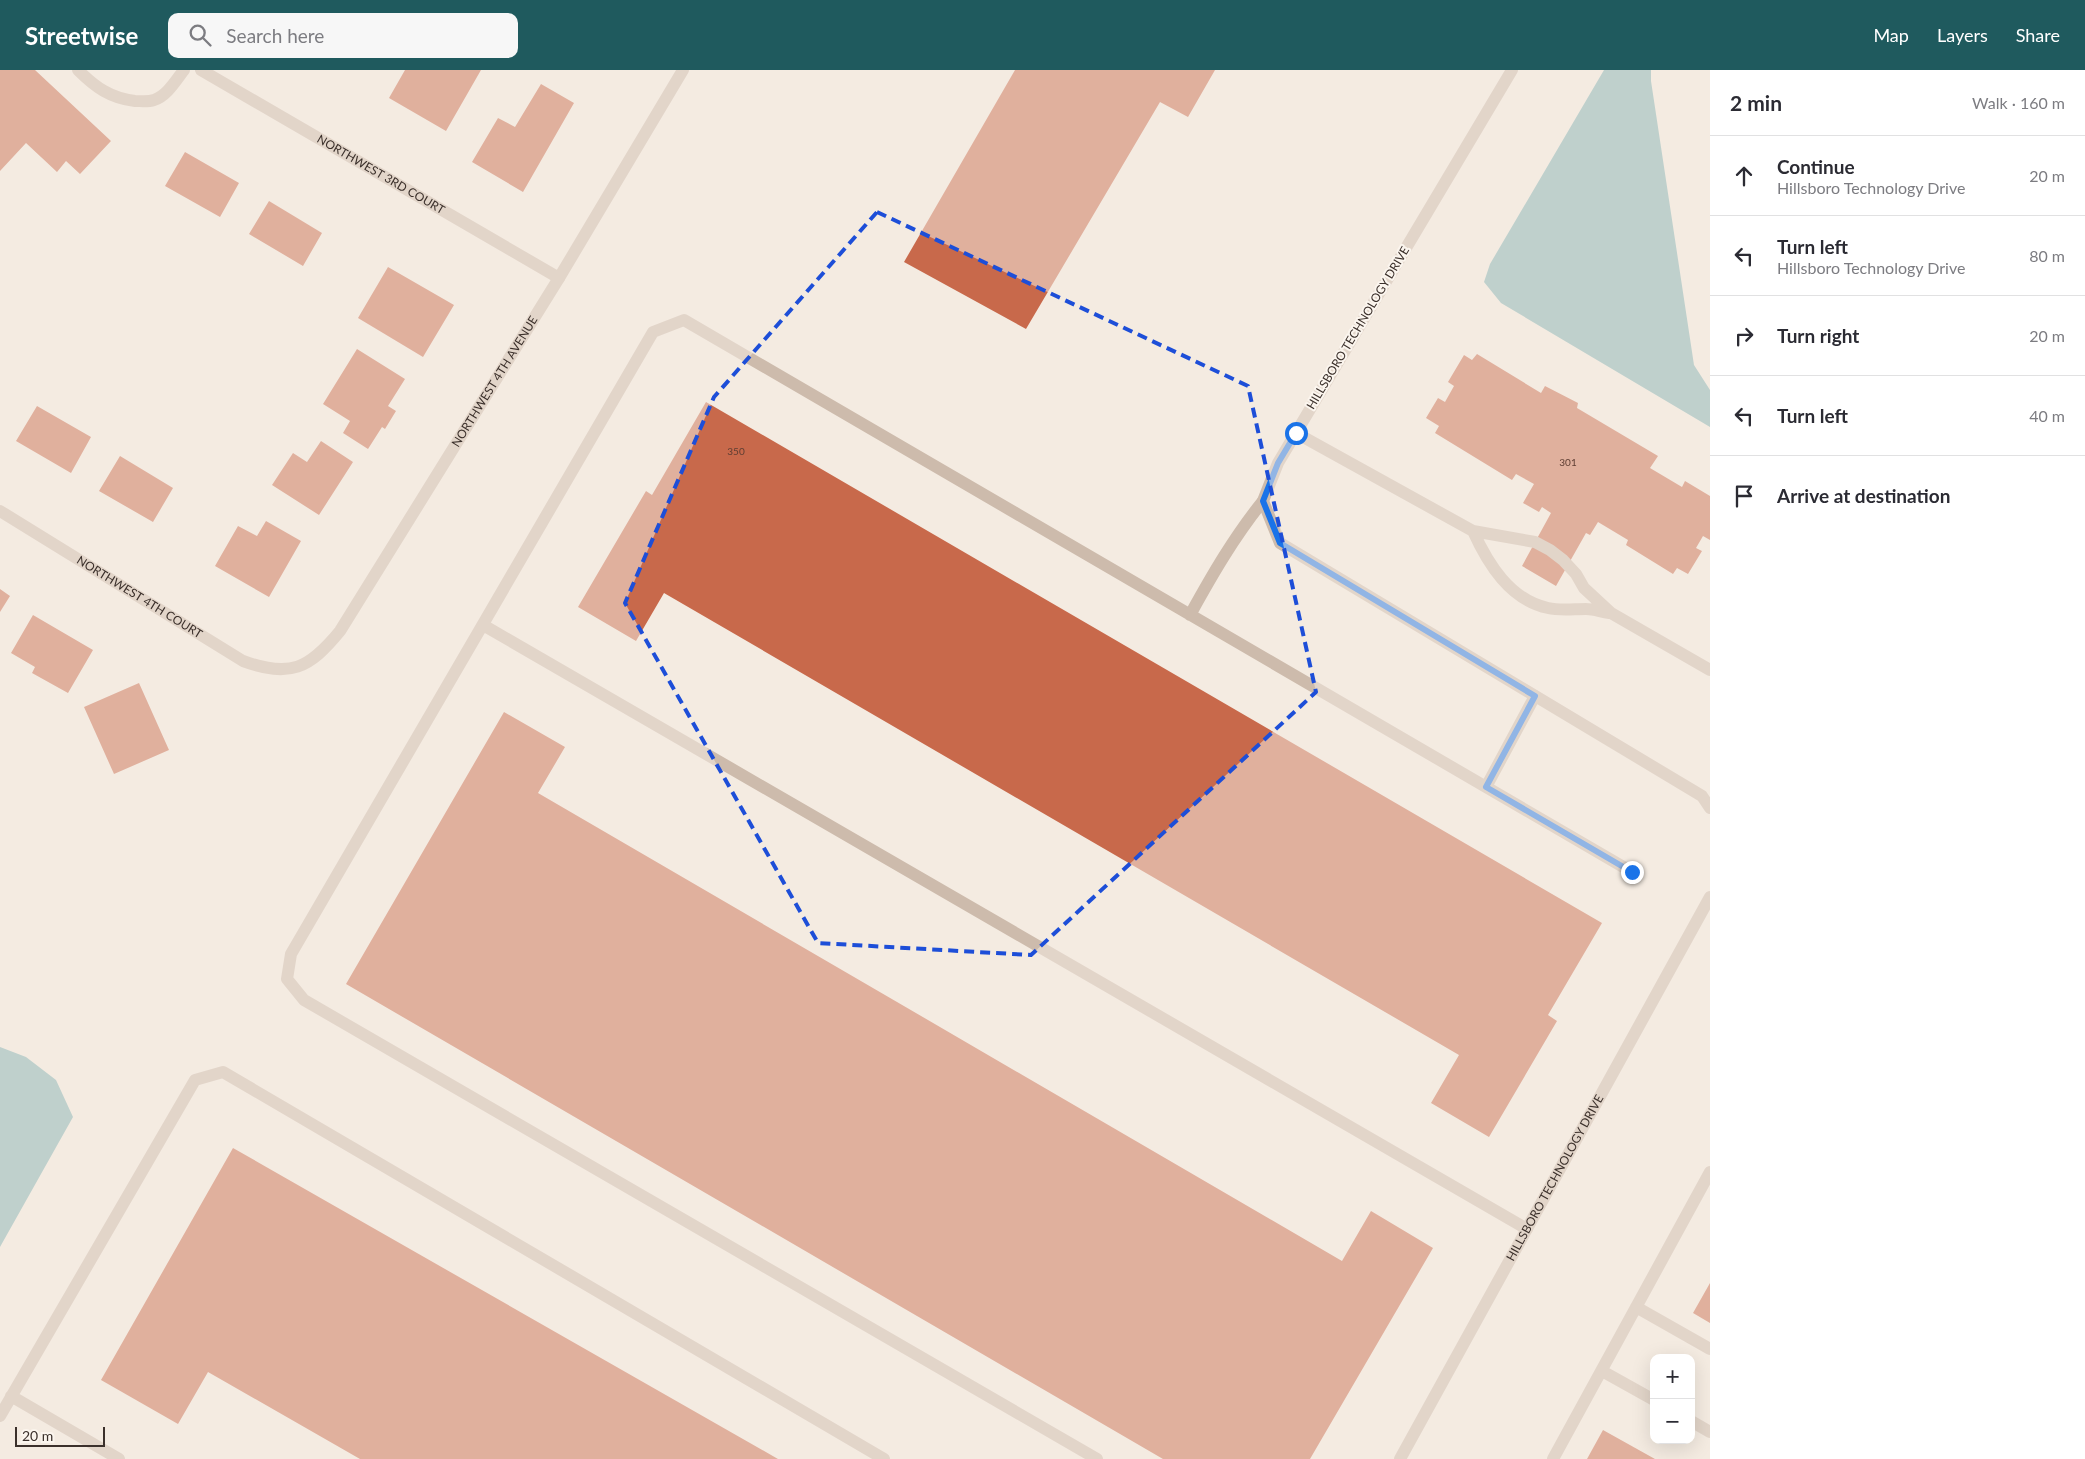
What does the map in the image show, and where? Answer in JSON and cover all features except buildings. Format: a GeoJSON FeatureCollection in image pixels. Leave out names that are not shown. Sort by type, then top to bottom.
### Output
{"type":"FeatureCollection","features":[{"type":"Feature","properties":{"kind":"street"},"geometry":{"type":"LineString","coordinates":[[78,70],[102,90],[119,99],[144,102],[155,100],[168,90],[184,70]]}},
{"type":"Feature","properties":{"kind":"street","name":"NORTHWEST 3RD COURT"},"geometry":{"type":"LineString","coordinates":[[201,70],[559,278]]}},
{"type":"Feature","properties":{"kind":"street","name":"NORTHWEST 4TH AVENUE"},"geometry":{"type":"LineString","coordinates":[[284,671],[309,662],[323,651],[340,631],[559,278],[683,70]]}},
{"type":"Feature","properties":{"kind":"street","name":"HILLSBORO TECHNOLOGY DRIVE"},"geometry":{"type":"LineString","coordinates":[[1190,615],[1214,570],[1234,539],[1263,501],[1278,463],[1512,70]]}},
{"type":"Feature","properties":{"kind":"street"},"geometry":{"type":"LineString","coordinates":[[1097,1459],[304,1000],[287,978],[291,954],[653,332],[684,320],[1632,872]]}},
{"type":"Feature","properties":{"kind":"street"},"geometry":{"type":"LineString","coordinates":[[1296,433],[1473,531],[1535,542],[1550,550],[1563,560],[1576,574],[1584,588],[1611,614],[1709,667]]}},
{"type":"Feature","properties":{"kind":"street"},"geometry":{"type":"LineString","coordinates":[[1263,501],[1280,543],[1702,796],[1710,808]]}},
{"type":"Feature","properties":{"kind":"street","name":"NORTHWEST 4TH COURT"},"geometry":{"type":"LineString","coordinates":[[0,511],[243,661],[262,668],[284,671]]}},
{"type":"Feature","properties":{"kind":"street"},"geometry":{"type":"LineString","coordinates":[[1473,531],[1494,569],[1518,594],[1533,604],[1549,608],[1588,609],[1611,614]]}},
{"type":"Feature","properties":{"kind":"street"},"geometry":{"type":"LineString","coordinates":[[483,624],[1527,1229]]}},
{"type":"Feature","properties":{"kind":"street"},"geometry":{"type":"LineString","coordinates":[[1486,787],[1535,696]]}},
{"type":"Feature","properties":{"kind":"street","name":"HILLSBORO TECHNOLOGY DRIVE"},"geometry":{"type":"LineString","coordinates":[[1400,1459],[1710,897]]}},
{"type":"Feature","properties":{"kind":"street"},"geometry":{"type":"LineString","coordinates":[[0,1416],[195,1080],[223,1072],[884,1459]]}},
{"type":"Feature","properties":{"kind":"street"},"geometry":{"type":"LineString","coordinates":[[1553,1459],[1710,1172]]}},
{"type":"Feature","properties":{"kind":"street"},"geometry":{"type":"LineString","coordinates":[[1636,1307],[1710,1349]]}},
{"type":"Feature","properties":{"kind":"street"},"geometry":{"type":"LineString","coordinates":[[1602,1371],[1652,1399]]}},
{"type":"Feature","properties":{"kind":"street"},"geometry":{"type":"LineString","coordinates":[[11,1396],[119,1459]]}},
{"type":"Feature","properties":{"kind":"street"},"geometry":{"type":"LineString","coordinates":[[1695,1423],[1710,1432]]}},
{"type":"Feature","properties":{"kind":"highlighted area"},"geometry":{"type":"Polygon","coordinates":[[[877,212],[1248,386],[1316,692],[1031,955],[818,943],[625,603],[714,397],[877,212]]]}},
{"type":"Feature","properties":{"kind":"water"},"geometry":{"type":"Polygon","coordinates":[[[1604,70],[1651,70],[1651,81],[1694,365],[1710,390],[1710,427],[1501,303],[1484,282],[1490,264],[1604,70]]]}},
{"type":"Feature","properties":{"kind":"water"},"geometry":{"type":"Polygon","coordinates":[[[0,1047],[26,1057],[56,1080],[73,1117],[0,1247],[0,1047]]]}},
{"type":"Feature","properties":{"kind":"route"},"geometry":{"type":"LineString","coordinates":[[1296,433],[1278,463],[1263,501],[1280,543],[1535,696],[1486,787],[1632,872]]}}]}
